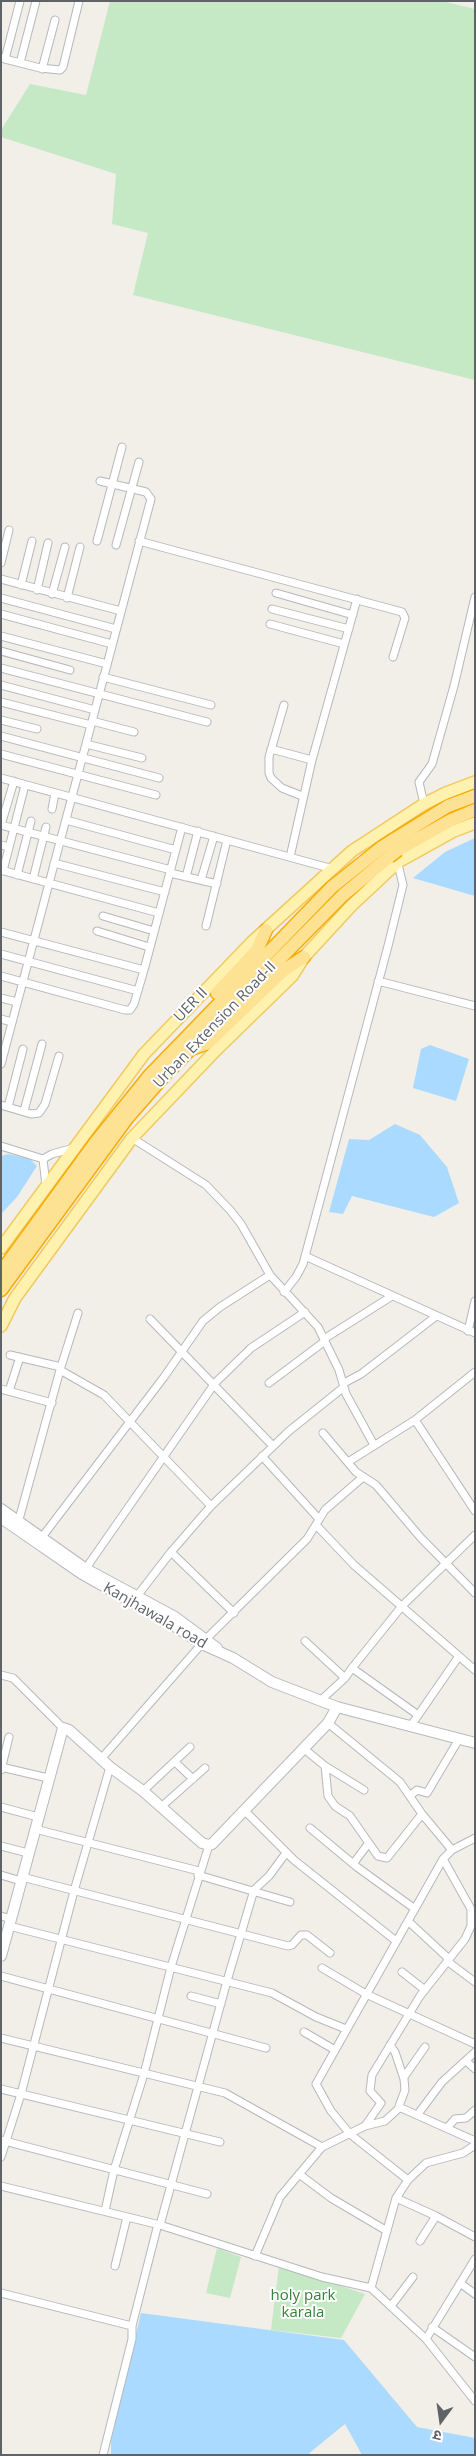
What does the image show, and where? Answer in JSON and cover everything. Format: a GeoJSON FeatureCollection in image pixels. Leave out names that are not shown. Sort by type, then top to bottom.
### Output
{"type":"FeatureCollection","features":[{"type":"Feature","properties":{"kind":"highway","name":"Urban Extension Road-II"},"geometry":{"type":"LineString","coordinates":[[1,1272],[99,1147],[128,1117],[184,1046],[391,848],[448,806],[475,796]]}},
{"type":"Feature","properties":{"kind":"highway","name":"Urban Extension Road-II"},"geometry":{"type":"LineString","coordinates":[[391,848],[475,810]]}},
{"type":"Feature","properties":{"kind":"highway"},"geometry":{"type":"LineString","coordinates":[[266,930],[256,950],[191,1020],[184,1046],[208,1044],[284,970],[304,957]]}},
{"type":"Feature","properties":{"kind":"highway","name":"Urban Extension Road-II"},"geometry":{"type":"LineString","coordinates":[[1,1290],[99,1147]]}},
{"type":"Feature","properties":{"kind":"main road","name":"UER II"},"geometry":{"type":"LineString","coordinates":[[1,1326],[15,1298],[132,1138],[217,1048],[292,976],[304,957],[351,906],[424,804],[446,792],[475,782]]}},
{"type":"Feature","properties":{"kind":"main road"},"geometry":{"type":"LineString","coordinates":[[391,848],[454,831],[475,823]]}},
{"type":"Feature","properties":{"kind":"main road","name":"UER II"},"geometry":{"type":"LineString","coordinates":[[1,1248],[144,1054],[266,930],[352,851],[391,848]]}},
{"type":"Feature","properties":{"kind":"main road"},"geometry":{"type":"LineString","coordinates":[[1,1315],[15,1298]]}},
{"type":"Feature","properties":{"kind":"street"},"geometry":{"type":"LineString","coordinates":[[20,1],[3,59],[56,71],[63,67],[79,1]]}},
{"type":"Feature","properties":{"kind":"street"},"geometry":{"type":"LineString","coordinates":[[20,63],[36,1]]}},
{"type":"Feature","properties":{"kind":"street"},"geometry":{"type":"LineString","coordinates":[[42,68],[55,20]]}},
{"type":"Feature","properties":{"kind":"street"},"geometry":{"type":"LineString","coordinates":[[96,541],[122,447]]}},
{"type":"Feature","properties":{"kind":"street"},"geometry":{"type":"LineString","coordinates":[[116,545],[139,462]]}},
{"type":"Feature","properties":{"kind":"street"},"geometry":{"type":"LineString","coordinates":[[2,1062],[4,1040],[12,1022],[34,941],[151,497],[146,492],[100,481]]}},
{"type":"Feature","properties":{"kind":"street"},"geometry":{"type":"LineString","coordinates":[[1,564],[9,530]]}},
{"type":"Feature","properties":{"kind":"street"},"geometry":{"type":"LineString","coordinates":[[21,585],[32,541]]}},
{"type":"Feature","properties":{"kind":"street"},"geometry":{"type":"LineString","coordinates":[[139,541],[398,610],[404,614],[404,622],[393,657]]}},
{"type":"Feature","properties":{"kind":"street"},"geometry":{"type":"LineString","coordinates":[[37,590],[48,543]]}},
{"type":"Feature","properties":{"kind":"street"},"geometry":{"type":"LineString","coordinates":[[52,594],[65,546]]}},
{"type":"Feature","properties":{"kind":"street"},"geometry":{"type":"LineString","coordinates":[[67,598],[80,548]]}},
{"type":"Feature","properties":{"kind":"street"},"geometry":{"type":"LineString","coordinates":[[1,579],[121,611]]}},
{"type":"Feature","properties":{"kind":"street"},"geometry":{"type":"LineString","coordinates":[[276,593],[353,615]]}},
{"type":"Feature","properties":{"kind":"street"},"geometry":{"type":"LineString","coordinates":[[424,804],[419,782],[432,764],[454,686],[475,597]]}},
{"type":"Feature","properties":{"kind":"street"},"geometry":{"type":"LineString","coordinates":[[1,598],[116,629]]}},
{"type":"Feature","properties":{"kind":"street"},"geometry":{"type":"LineString","coordinates":[[290,857],[302,796],[357,599]]}},
{"type":"Feature","properties":{"kind":"street"},"geometry":{"type":"LineString","coordinates":[[272,609],[349,630]]}},
{"type":"Feature","properties":{"kind":"street"},"geometry":{"type":"LineString","coordinates":[[1,614],[112,644]]}},
{"type":"Feature","properties":{"kind":"street"},"geometry":{"type":"LineString","coordinates":[[270,624],[344,644]]}},
{"type":"Feature","properties":{"kind":"street"},"geometry":{"type":"LineString","coordinates":[[1,636],[107,664]]}},
{"type":"Feature","properties":{"kind":"street"},"geometry":{"type":"LineString","coordinates":[[1,651],[70,670]]}},
{"type":"Feature","properties":{"kind":"street"},"geometry":{"type":"LineString","coordinates":[[1,668],[207,722]]}},
{"type":"Feature","properties":{"kind":"street"},"geometry":{"type":"LineString","coordinates":[[104,677],[211,705]]}},
{"type":"Feature","properties":{"kind":"street"},"geometry":{"type":"LineString","coordinates":[[1,685],[95,710]]}},
{"type":"Feature","properties":{"kind":"street"},"geometry":{"type":"LineString","coordinates":[[1,702],[134,732]]}},
{"type":"Feature","properties":{"kind":"street"},"geometry":{"type":"LineString","coordinates":[[284,705],[268,765],[271,778],[282,788],[302,796]]}},
{"type":"Feature","properties":{"kind":"street"},"geometry":{"type":"LineString","coordinates":[[1,720],[37,729]]}},
{"type":"Feature","properties":{"kind":"street"},"geometry":{"type":"LineString","coordinates":[[1,736],[159,778]]}},
{"type":"Feature","properties":{"kind":"street"},"geometry":{"type":"LineString","coordinates":[[86,744],[142,758]]}},
{"type":"Feature","properties":{"kind":"street"},"geometry":{"type":"LineString","coordinates":[[271,749],[312,760]]}},
{"type":"Feature","properties":{"kind":"street"},"geometry":{"type":"LineString","coordinates":[[1,754],[156,795]]}},
{"type":"Feature","properties":{"kind":"street"},"geometry":{"type":"LineString","coordinates":[[1,778],[333,869]]}},
{"type":"Feature","properties":{"kind":"street"},"geometry":{"type":"LineString","coordinates":[[14,781],[5,800],[1,825],[216,884]]}},
{"type":"Feature","properties":{"kind":"street"},"geometry":{"type":"LineString","coordinates":[[25,785],[2,871],[159,913]]}},
{"type":"Feature","properties":{"kind":"street"},"geometry":{"type":"LineString","coordinates":[[52,808],[55,793]]}},
{"type":"Feature","properties":{"kind":"street"},"geometry":{"type":"LineString","coordinates":[[66,820],[176,850]]}},
{"type":"Feature","properties":{"kind":"street"},"geometry":{"type":"LineString","coordinates":[[17,875],[31,821]]}},
{"type":"Feature","properties":{"kind":"street"},"geometry":{"type":"LineString","coordinates":[[33,879],[46,827]]}},
{"type":"Feature","properties":{"kind":"street"},"geometry":{"type":"LineString","coordinates":[[1,976],[125,1010],[132,1007],[166,892],[182,827]]}},
{"type":"Feature","properties":{"kind":"street"},"geometry":{"type":"LineString","coordinates":[[186,877],[198,831]]}},
{"type":"Feature","properties":{"kind":"street"},"geometry":{"type":"LineString","coordinates":[[201,880],[214,836]]}},
{"type":"Feature","properties":{"kind":"street"},"geometry":{"type":"LineString","coordinates":[[206,926],[227,840]]}},
{"type":"Feature","properties":{"kind":"street"},"geometry":{"type":"LineString","coordinates":[[1,845],[9,847]]}},
{"type":"Feature","properties":{"kind":"street"},"geometry":{"type":"LineString","coordinates":[[284,1292],[299,1272],[305,1256],[403,885],[391,848]]}},
{"type":"Feature","properties":{"kind":"street"},"geometry":{"type":"LineString","coordinates":[[54,863],[166,892]]}},
{"type":"Feature","properties":{"kind":"street"},"geometry":{"type":"LineString","coordinates":[[103,916],[154,930]]}},
{"type":"Feature","properties":{"kind":"street"},"geometry":{"type":"LineString","coordinates":[[96,931],[149,947]]}},
{"type":"Feature","properties":{"kind":"street"},"geometry":{"type":"LineString","coordinates":[[1,932],[144,970]]}},
{"type":"Feature","properties":{"kind":"street"},"geometry":{"type":"LineString","coordinates":[[1,954],[138,991]]}},
{"type":"Feature","properties":{"kind":"street"},"geometry":{"type":"LineString","coordinates":[[378,982],[475,1006]]}},
{"type":"Feature","properties":{"kind":"street"},"geometry":{"type":"LineString","coordinates":[[1,998],[17,1002]]}},
{"type":"Feature","properties":{"kind":"street"},"geometry":{"type":"LineString","coordinates":[[1,1019],[12,1022]]}},
{"type":"Feature","properties":{"kind":"street"},"geometry":{"type":"LineString","coordinates":[[24,1111],[42,1044]]}},
{"type":"Feature","properties":{"kind":"street"},"geometry":{"type":"LineString","coordinates":[[23,1050],[5,1106],[36,1114],[42,1111],[59,1056]]}},
{"type":"Feature","properties":{"kind":"street"},"geometry":{"type":"LineString","coordinates":[[132,1138],[187,1170],[212,1190],[241,1224],[270,1276],[305,1312],[325,1340],[344,1385],[374,1445]]}},
{"type":"Feature","properties":{"kind":"street"},"geometry":{"type":"LineString","coordinates":[[1,1146],[43,1159],[52,1154],[76,1148]]}},
{"type":"Feature","properties":{"kind":"street"},"geometry":{"type":"LineString","coordinates":[[43,1159],[46,1188]]}},
{"type":"Feature","properties":{"kind":"street"},"geometry":{"type":"LineString","coordinates":[[305,1256],[471,1332],[475,1301]]}},
{"type":"Feature","properties":{"kind":"street"},"geometry":{"type":"LineString","coordinates":[[40,1540],[208,1317],[270,1276]]}},
{"type":"Feature","properties":{"kind":"street"},"geometry":{"type":"LineString","coordinates":[[270,1383],[325,1340],[392,1296]]}},
{"type":"Feature","properties":{"kind":"street"},"geometry":{"type":"LineString","coordinates":[[84,1572],[215,1383],[251,1348],[305,1312]]}},
{"type":"Feature","properties":{"kind":"street"},"geometry":{"type":"LineString","coordinates":[[17,1525],[60,1369],[78,1313]]}},
{"type":"Feature","properties":{"kind":"street"},"geometry":{"type":"LineString","coordinates":[[135,1599],[171,1552],[211,1506],[262,1456],[344,1385],[435,1317]]}},
{"type":"Feature","properties":{"kind":"street"},"geometry":{"type":"LineString","coordinates":[[150,1319],[215,1383],[273,1446]]}},
{"type":"Feature","properties":{"kind":"street"},"geometry":{"type":"LineString","coordinates":[[10,1355],[60,1369],[104,1395],[211,1506]]}},
{"type":"Feature","properties":{"kind":"street"},"geometry":{"type":"LineString","coordinates":[[20,1357],[5,1390],[52,1403]]}},
{"type":"Feature","properties":{"kind":"street"},"geometry":{"type":"LineString","coordinates":[[348,1462],[415,1420],[475,1372]]}},
{"type":"Feature","properties":{"kind":"street"},"geometry":{"type":"LineString","coordinates":[[415,1420],[475,1511]]}},
{"type":"Feature","properties":{"kind":"street"},"geometry":{"type":"LineString","coordinates":[[323,1433],[363,1477],[372,1481],[475,1593]]}},
{"type":"Feature","properties":{"kind":"street"},"geometry":{"type":"LineString","coordinates":[[262,1456],[340,1551],[475,1670]]}},
{"type":"Feature","properties":{"kind":"street"},"geometry":{"type":"LineString","coordinates":[[101,1759],[204,1642],[307,1539],[325,1510],[363,1477]]}},
{"type":"Feature","properties":{"kind":"street","name":"Kanjhawala road"},"geometry":{"type":"LineString","coordinates":[[1,1509],[17,1525]]}},
{"type":"Feature","properties":{"kind":"street","name":"Kanjhawala road"},"geometry":{"type":"LineString","coordinates":[[1,1518],[17,1525],[84,1572],[135,1599],[272,1682],[337,1708],[475,1743]]}},
{"type":"Feature","properties":{"kind":"street"},"geometry":{"type":"LineString","coordinates":[[320,1702],[345,1678],[402,1606],[475,1535]]}},
{"type":"Feature","properties":{"kind":"street"},"geometry":{"type":"LineString","coordinates":[[171,1552],[234,1613]]}},
{"type":"Feature","properties":{"kind":"street"},"geometry":{"type":"LineString","coordinates":[[305,1641],[345,1678]]}},
{"type":"Feature","properties":{"kind":"street"},"geometry":{"type":"LineString","coordinates":[[410,1728],[459,1656]]}},
{"type":"Feature","properties":{"kind":"street"},"geometry":{"type":"LineString","coordinates":[[352,1668],[418,1715]]}},
{"type":"Feature","properties":{"kind":"street"},"geometry":{"type":"LineString","coordinates":[[1,1675],[12,1678],[63,1728],[68,1730],[110,1767],[143,1791],[202,1843],[208,1845],[212,1844],[328,1723],[337,1708]]}},
{"type":"Feature","properties":{"kind":"street"},"geometry":{"type":"LineString","coordinates":[[328,1723],[400,1782],[422,1814],[452,1850]]}},
{"type":"Feature","properties":{"kind":"street"},"geometry":{"type":"LineString","coordinates":[[2,1951],[7,1920],[22,1879],[63,1728]]}},
{"type":"Feature","properties":{"kind":"street"},"geometry":{"type":"LineString","coordinates":[[9,1737],[1,1768],[48,1778]]}},
{"type":"Feature","properties":{"kind":"street"},"geometry":{"type":"LineString","coordinates":[[410,1796],[417,1790],[427,1793],[459,1740]]}},
{"type":"Feature","properties":{"kind":"street"},"geometry":{"type":"LineString","coordinates":[[143,1791],[190,1747]]}},
{"type":"Feature","properties":{"kind":"street"},"geometry":{"type":"LineString","coordinates":[[303,1748],[325,1766],[364,1790]]}},
{"type":"Feature","properties":{"kind":"street"},"geometry":{"type":"LineString","coordinates":[[175,1762],[192,1779]]}},
{"type":"Feature","properties":{"kind":"street"},"geometry":{"type":"LineString","coordinates":[[325,1766],[328,1796],[335,1806],[350,1816],[378,1856],[387,1858],[422,1814]]}},
{"type":"Feature","properties":{"kind":"street"},"geometry":{"type":"LineString","coordinates":[[1,2157],[4,2140],[21,2094],[74,1891],[110,1767]]}},
{"type":"Feature","properties":{"kind":"street"},"geometry":{"type":"LineString","coordinates":[[161,1807],[205,1768]]}},
{"type":"Feature","properties":{"kind":"street"},"geometry":{"type":"LineString","coordinates":[[1,1807],[38,1817]]}},
{"type":"Feature","properties":{"kind":"street"},"geometry":{"type":"LineString","coordinates":[[244,1810],[286,1853],[336,1896],[396,1941]]}},
{"type":"Feature","properties":{"kind":"street"},"geometry":{"type":"LineString","coordinates":[[310,1828],[353,1864],[414,1909]]}},
{"type":"Feature","properties":{"kind":"street"},"geometry":{"type":"LineString","coordinates":[[35,1829],[199,1873],[290,1902]]}},
{"type":"Feature","properties":{"kind":"street"},"geometry":{"type":"LineString","coordinates":[[408,2180],[350,2134],[331,2111],[316,2086],[346,2029],[443,1860],[452,1850],[475,1838]]}},
{"type":"Feature","properties":{"kind":"street"},"geometry":{"type":"LineString","coordinates":[[353,1864],[368,1844]]}},
{"type":"Feature","properties":{"kind":"street"},"geometry":{"type":"LineString","coordinates":[[105,2211],[114,2170],[128,2120],[144,2074],[171,1967],[208,1845]]}},
{"type":"Feature","properties":{"kind":"street"},"geometry":{"type":"LineString","coordinates":[[1,1846],[28,1854]]}},
{"type":"Feature","properties":{"kind":"street"},"geometry":{"type":"LineString","coordinates":[[103,2455],[132,2339],[132,2326],[254,1890],[269,1876],[286,1853]]}},
{"type":"Feature","properties":{"kind":"street"},"geometry":{"type":"LineString","coordinates":[[364,2126],[381,2103],[370,2091],[369,2086],[372,2075],[425,1990],[465,1939],[473,1919],[471,1909],[443,1860]]}},
{"type":"Feature","properties":{"kind":"street"},"geometry":{"type":"LineString","coordinates":[[1,1875],[74,1891],[288,1946],[292,1945],[301,1935],[307,1935],[330,1953]]}},
{"type":"Feature","properties":{"kind":"street"},"geometry":{"type":"LineString","coordinates":[[7,1920],[61,1939],[272,1993],[316,2017],[346,2029]]}},
{"type":"Feature","properties":{"kind":"street"},"geometry":{"type":"LineString","coordinates":[[408,1921],[448,1960],[475,1982]]}},
{"type":"Feature","properties":{"kind":"street"},"geometry":{"type":"LineString","coordinates":[[322,1968],[366,1994],[475,2044]]}},
{"type":"Feature","properties":{"kind":"street"},"geometry":{"type":"LineString","coordinates":[[402,1972],[425,1990]]}},
{"type":"Feature","properties":{"kind":"street"},"geometry":{"type":"LineString","coordinates":[[1,1976],[214,2032],[266,2048]]}},
{"type":"Feature","properties":{"kind":"street"},"geometry":{"type":"LineString","coordinates":[[191,1996],[221,2004]]}},
{"type":"Feature","properties":{"kind":"street"},"geometry":{"type":"LineString","coordinates":[[304,2032],[335,2050]]}},
{"type":"Feature","properties":{"kind":"street"},"geometry":{"type":"LineString","coordinates":[[1,2038],[225,2093],[322,2147]]}},
{"type":"Feature","properties":{"kind":"street"},"geometry":{"type":"LineString","coordinates":[[255,2256],[280,2197],[322,2147],[364,2126],[385,2120],[399,2107],[405,2090],[404,2077],[390,2044]]}},
{"type":"Feature","properties":{"kind":"street"},"geometry":{"type":"LineString","coordinates":[[404,2077],[424,2048]]}},
{"type":"Feature","properties":{"kind":"street"},"geometry":{"type":"LineString","coordinates":[[418,2114],[442,2082],[475,2052]]}},
{"type":"Feature","properties":{"kind":"street"},"geometry":{"type":"LineString","coordinates":[[466,2061],[475,2069]]}},
{"type":"Feature","properties":{"kind":"street"},"geometry":{"type":"LineString","coordinates":[[1,2089],[220,2142]]}},
{"type":"Feature","properties":{"kind":"street"},"geometry":{"type":"LineString","coordinates":[[399,2107],[447,2128],[473,2148]]}},
{"type":"Feature","properties":{"kind":"street"},"geometry":{"type":"LineString","coordinates":[[447,2128],[454,2119],[466,2118],[475,2110]]}},
{"type":"Feature","properties":{"kind":"street"},"geometry":{"type":"LineString","coordinates":[[4,2140],[206,2194]]}},
{"type":"Feature","properties":{"kind":"street"},"geometry":{"type":"LineString","coordinates":[[371,2288],[396,2198],[408,2180],[426,2163],[473,2148]]}},
{"type":"Feature","properties":{"kind":"street"},"geometry":{"type":"LineString","coordinates":[[299,2174],[331,2198],[386,2231]]}},
{"type":"Feature","properties":{"kind":"street"},"geometry":{"type":"LineString","coordinates":[[1,2186],[127,2216],[322,2277],[371,2288],[426,2338],[475,2401]]}},
{"type":"Feature","properties":{"kind":"street"},"geometry":{"type":"LineString","coordinates":[[396,2198],[436,2216],[475,2237]]}},
{"type":"Feature","properties":{"kind":"street"},"geometry":{"type":"LineString","coordinates":[[115,2266],[127,2216]]}},
{"type":"Feature","properties":{"kind":"street"},"geometry":{"type":"LineString","coordinates":[[420,2241],[436,2216]]}},
{"type":"Feature","properties":{"kind":"street"},"geometry":{"type":"LineString","coordinates":[[426,2338],[475,2259]]}},
{"type":"Feature","properties":{"kind":"street"},"geometry":{"type":"LineString","coordinates":[[391,2306],[413,2277]]}},
{"type":"Feature","properties":{"kind":"street"},"geometry":{"type":"LineString","coordinates":[[460,2283],[475,2294]]}},
{"type":"Feature","properties":{"kind":"street"},"geometry":{"type":"LineString","coordinates":[[1,2293],[132,2326]]}},
{"type":"Feature","properties":{"kind":"street"},"geometry":{"type":"LineString","coordinates":[[432,2327],[475,2357]]}},
{"type":"Feature","properties":{"kind":"green space"},"geometry":{"type":"Polygon","coordinates":[[[110,1],[442,1],[475,9],[475,380],[133,295],[148,233],[112,224],[116,174],[1,137],[1,130],[30,84],[86,95],[110,1]]]}},
{"type":"Feature","properties":{"kind":"green space"},"geometry":{"type":"Polygon","coordinates":[[[217,2248],[241,2257],[230,2298],[206,2293],[217,2248]]]}},
{"type":"Feature","properties":{"kind":"green space","name":"holy park karala"},"geometry":{"type":"Polygon","coordinates":[[[279,2266],[365,2294],[341,2338],[271,2330],[279,2266]]]}},
{"type":"Feature","properties":{"kind":"water"},"geometry":{"type":"Polygon","coordinates":[[[475,838],[475,896],[413,878],[445,852],[475,838]]]}},
{"type":"Feature","properties":{"kind":"water"},"geometry":{"type":"Polygon","coordinates":[[[430,1045],[469,1059],[456,1101],[413,1088],[421,1049],[430,1045]]]}},
{"type":"Feature","properties":{"kind":"water"},"geometry":{"type":"Polygon","coordinates":[[[395,1124],[420,1135],[447,1167],[459,1203],[434,1217],[352,1196],[343,1214],[329,1212],[349,1139],[369,1140],[395,1124]]]}},
{"type":"Feature","properties":{"kind":"water"},"geometry":{"type":"Polygon","coordinates":[[[8,1154],[30,1159],[37,1166],[17,1197],[1,1214],[1,1156],[8,1154]]]}},
{"type":"Feature","properties":{"kind":"water"},"geometry":{"type":"Polygon","coordinates":[[[141,2313],[344,2340],[417,2427],[475,2438],[475,2455],[362,2455],[345,2424],[307,2455],[111,2455],[111,2441],[141,2313]]]}}]}
